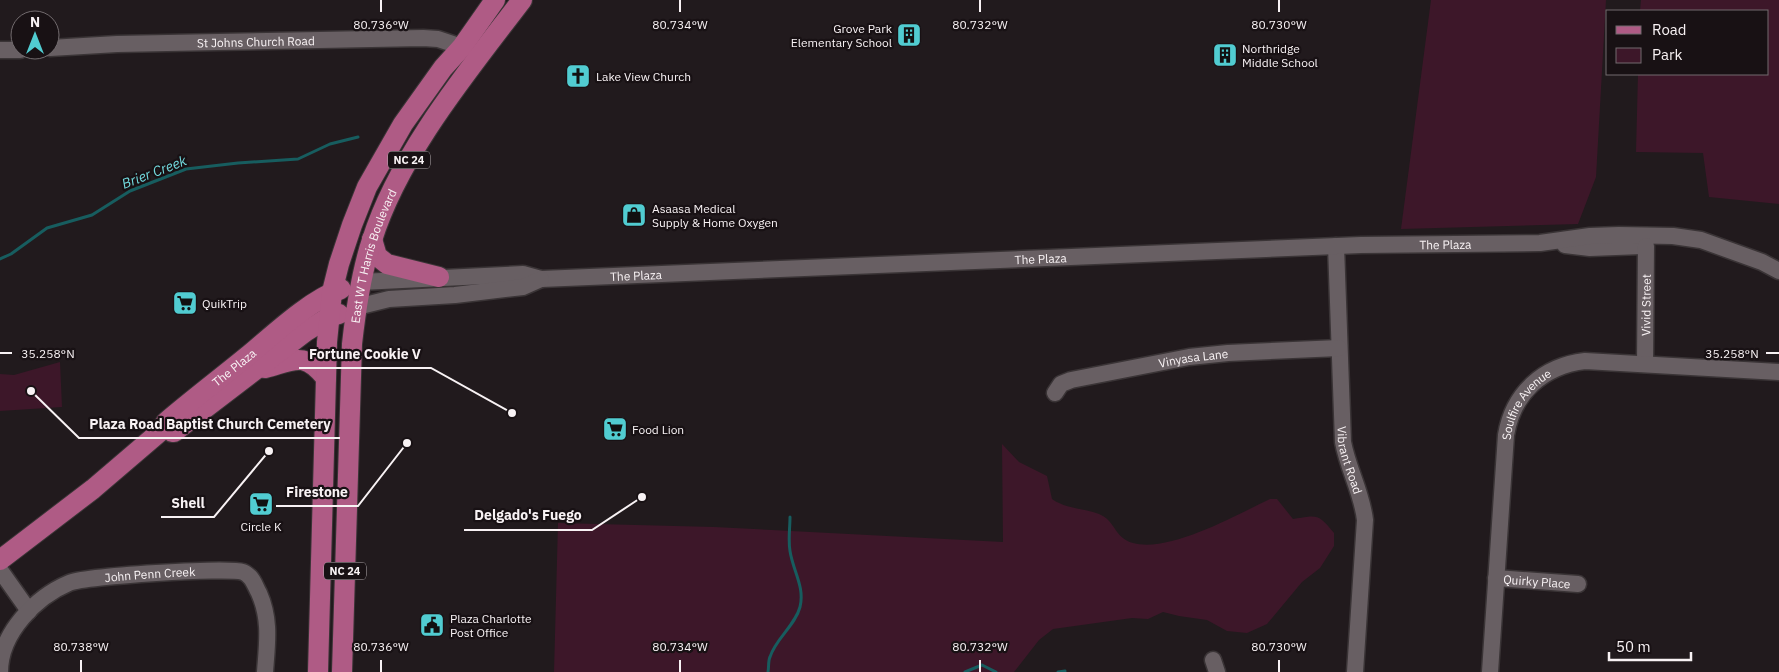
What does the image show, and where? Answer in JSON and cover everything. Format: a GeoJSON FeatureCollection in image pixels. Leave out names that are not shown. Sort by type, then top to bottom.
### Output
{"type":"FeatureCollection","features":[{"type":"Feature","properties":{"kind":"main road","name":"East W T Harris Boulevard"},"geometry":{"type":"LineString","coordinates":[[318,672],[329,317],[332,292],[339,264],[352,225],[377,168],[403,124],[443,68],[462,47],[496,0]]}},
{"type":"Feature","properties":{"kind":"main road","name":"East W T Harris Boulevard"},"geometry":{"type":"LineString","coordinates":[[342,672],[352,344],[356,307],[372,239],[383,210],[411,156],[445,104],[522,0]]}},
{"type":"Feature","properties":{"kind":"main road"},"geometry":{"type":"LineString","coordinates":[[372,239],[377,256],[386,264],[439,277]]}},
{"type":"Feature","properties":{"kind":"main road","name":"The Plaza"},"geometry":{"type":"LineString","coordinates":[[0,560],[93,489],[162,430],[166,422],[269,338],[332,292],[361,282]]}},
{"type":"Feature","properties":{"kind":"main road","name":"The Plaza"},"geometry":{"type":"LineString","coordinates":[[162,430],[174,432],[305,332],[329,317],[356,307]]}},
{"type":"Feature","properties":{"kind":"main road"},"geometry":{"type":"LineString","coordinates":[[256,370],[292,361],[305,360],[313,364],[326,378]]}},
{"type":"Feature","properties":{"kind":"street","name":"St Johns Church Road"},"geometry":{"type":"LineString","coordinates":[[60,47],[117,44],[423,38],[438,39],[462,47]]}},
{"type":"Feature","properties":{"kind":"street","name":"The Plaza"},"geometry":{"type":"LineString","coordinates":[[361,282],[523,274],[541,279],[1336,246],[1540,242],[1590,236],[1656,236],[1701,240],[1762,262],[1779,271]]}},
{"type":"Feature","properties":{"kind":"street","name":"The Plaza"},"geometry":{"type":"LineString","coordinates":[[1540,242],[1590,248],[1646,246],[1674,246],[1699,250],[1719,248]]}},
{"type":"Feature","properties":{"kind":"street","name":"Vibrant Road"},"geometry":{"type":"LineString","coordinates":[[1336,246],[1344,442],[1349,466],[1362,499],[1365,520],[1355,672]]}},
{"type":"Feature","properties":{"kind":"street","name":"Vivid Street"},"geometry":{"type":"LineString","coordinates":[[1645,364],[1646,246]]}},
{"type":"Feature","properties":{"kind":"street","name":"The Plaza"},"geometry":{"type":"LineString","coordinates":[[356,307],[389,300],[523,287],[541,279]]}},
{"type":"Feature","properties":{"kind":"street","name":"Vinyasa Lane"},"geometry":{"type":"LineString","coordinates":[[1055,393],[1061,384],[1071,380],[1189,357],[1228,353],[1339,348]]}},
{"type":"Feature","properties":{"kind":"street","name":"Soulfire Avenue"},"geometry":{"type":"LineString","coordinates":[[1490,672],[1506,435],[1510,416],[1519,399],[1540,377],[1566,364],[1585,361],[1779,372]]}},
{"type":"Feature","properties":{"kind":"street"},"geometry":{"type":"LineString","coordinates":[[0,570],[29,611]]}},
{"type":"Feature","properties":{"kind":"street","name":"John Penn Creek"},"geometry":{"type":"LineString","coordinates":[[0,672],[3,653],[17,624],[51,592],[70,582],[94,578],[210,571],[244,572],[250,577],[256,587],[268,622],[266,672]]}},
{"type":"Feature","properties":{"kind":"street","name":"Quirky Place"},"geometry":{"type":"LineString","coordinates":[[1496,578],[1578,584]]}},
{"type":"Feature","properties":{"kind":"green space"},"geometry":{"type":"Polygon","coordinates":[[[1431,0],[1606,0],[1596,177],[1578,224],[1401,229],[1431,0]]]}},
{"type":"Feature","properties":{"kind":"green space"},"geometry":{"type":"Polygon","coordinates":[[[1641,0],[1779,0],[1779,204],[1709,197],[1703,153],[1636,152],[1638,75],[1769,75],[1769,10],[1640,10],[1641,0]]]}},
{"type":"Feature","properties":{"kind":"green space"},"geometry":{"type":"Polygon","coordinates":[[[60,362],[62,407],[0,411],[0,374],[14,375],[60,362]]]}},
{"type":"Feature","properties":{"kind":"green space"},"geometry":{"type":"Polygon","coordinates":[[[1002,444],[1019,462],[1047,476],[1052,499],[1063,505],[1093,512],[1105,517],[1122,537],[1133,543],[1148,545],[1184,538],[1221,523],[1270,499],[1277,499],[1293,519],[1312,516],[1324,522],[1334,533],[1334,546],[1320,568],[1302,582],[1267,624],[1247,633],[1227,631],[1207,620],[1163,612],[1148,619],[1132,618],[1053,629],[1039,640],[1014,672],[554,672],[558,523],[714,527],[1003,542],[1002,444]]]}},
{"type":"Feature","properties":{"kind":"waterway","name":"Brier Creek"},"geometry":{"type":"LineString","coordinates":[[0,259],[11,254],[47,228],[92,215],[130,191],[186,169],[298,159],[330,144],[358,137]]}},
{"type":"Feature","properties":{"kind":"waterway"},"geometry":{"type":"LineString","coordinates":[[768,672],[769,660],[773,650],[798,614],[801,600],[800,586],[789,547],[790,517]]}},
{"type":"Feature","properties":{"kind":"waterway"},"geometry":{"type":"LineString","coordinates":[[965,672],[982,665],[996,672]]}},
{"type":"Feature","properties":{"kind":"waterway"},"geometry":{"type":"LineString","coordinates":[[1058,672],[1065,671]]}},
{"type":"Feature","properties":{"kind":"place","name":"Grove Park Elementary School"},"geometry":{"type":"Point","coordinates":[909,35]}},
{"type":"Feature","properties":{"kind":"place","name":"Northridge Middle School"},"geometry":{"type":"Point","coordinates":[1225,55]}},
{"type":"Feature","properties":{"kind":"place","name":"Lake View Church"},"geometry":{"type":"Point","coordinates":[578,76]}},
{"type":"Feature","properties":{"kind":"place","name":"Asaasa Medical Supply & Home Oxygen"},"geometry":{"type":"Point","coordinates":[634,215]}},
{"type":"Feature","properties":{"kind":"place","name":"QuikTrip"},"geometry":{"type":"Point","coordinates":[185,303]}},
{"type":"Feature","properties":{"kind":"place","name":"Plaza Road Baptist Church Cemetery"},"geometry":{"type":"Point","coordinates":[31,391]}},
{"type":"Feature","properties":{"kind":"place","name":"Fortune Cookie V"},"geometry":{"type":"Point","coordinates":[512,413]}},
{"type":"Feature","properties":{"kind":"place","name":"Food Lion"},"geometry":{"type":"Point","coordinates":[615,429]}},
{"type":"Feature","properties":{"kind":"place","name":"Firestone"},"geometry":{"type":"Point","coordinates":[407,443]}},
{"type":"Feature","properties":{"kind":"place","name":"Shell"},"geometry":{"type":"Point","coordinates":[269,451]}},
{"type":"Feature","properties":{"kind":"place","name":"Delgado's Fuego"},"geometry":{"type":"Point","coordinates":[642,497]}},
{"type":"Feature","properties":{"kind":"place","name":"Circle K"},"geometry":{"type":"Point","coordinates":[261,504]}},
{"type":"Feature","properties":{"kind":"place","name":"Plaza Charlotte Post Office"},"geometry":{"type":"Point","coordinates":[432,625]}}]}
